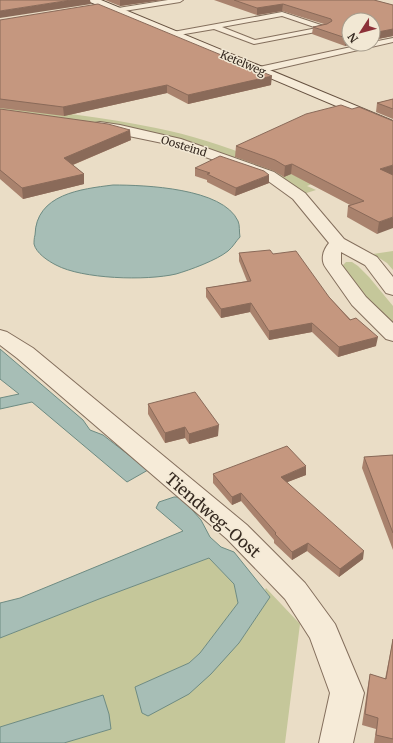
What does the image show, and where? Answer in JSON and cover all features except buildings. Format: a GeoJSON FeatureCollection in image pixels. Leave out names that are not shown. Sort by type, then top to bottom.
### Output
{"type":"FeatureCollection","features":[{"type":"Feature","properties":{"kind":"street","name":"Ketelweg"},"geometry":{"type":"LineString","coordinates":[[92,4],[118,10],[393,126]]}},
{"type":"Feature","properties":{"kind":"street","name":"Oosteind"},"geometry":{"type":"LineString","coordinates":[[83,124],[120,129],[176,142],[269,175],[300,196],[338,243],[371,261],[393,289]]}},
{"type":"Feature","properties":{"kind":"street"},"geometry":{"type":"LineString","coordinates":[[338,243],[332,251],[332,264],[359,301],[393,335]]}},
{"type":"Feature","properties":{"kind":"street","name":"Tiendweg-Oost"},"geometry":{"type":"LineString","coordinates":[[0,336],[26,353],[84,404],[237,532],[295,591],[324,633],[347,693],[336,743]]}},
{"type":"Feature","properties":{"kind":"lane"},"geometry":{"type":"LineString","coordinates":[[118,10],[180,0]]}},
{"type":"Feature","properties":{"kind":"lane"},"geometry":{"type":"LineString","coordinates":[[173,34],[213,26],[282,14],[326,28],[254,42],[213,26]]}},
{"type":"Feature","properties":{"kind":"lane"},"geometry":{"type":"LineString","coordinates":[[287,24],[303,21]]}},
{"type":"Feature","properties":{"kind":"lane"},"geometry":{"type":"LineString","coordinates":[[232,34],[248,31]]}},
{"type":"Feature","properties":{"kind":"lane"},"geometry":{"type":"LineString","coordinates":[[259,70],[393,40]]}},
{"type":"Feature","properties":{"kind":"green space"},"geometry":{"type":"Polygon","coordinates":[[[0,104],[117,121],[156,128],[196,138],[275,166],[312,184],[307,186],[316,190],[297,196],[259,167],[201,147],[0,111],[0,104]]]}},
{"type":"Feature","properties":{"kind":"green space"},"geometry":{"type":"Polygon","coordinates":[[[393,251],[393,270],[387,263],[373,254],[393,251]]]}},
{"type":"Feature","properties":{"kind":"green space"},"geometry":{"type":"Polygon","coordinates":[[[346,262],[352,262],[358,266],[393,306],[393,326],[357,289],[343,265],[346,262]]]}},
{"type":"Feature","properties":{"kind":"green space"},"geometry":{"type":"Polygon","coordinates":[[[209,558],[234,584],[238,603],[200,653],[189,663],[135,687],[189,694],[239,643],[270,597],[265,590],[266,588],[300,624],[285,743],[64,743],[111,729],[103,696],[0,727],[0,638],[209,558]]]}},
{"type":"Feature","properties":{"kind":"water"},"geometry":{"type":"Polygon","coordinates":[[[113,185],[163,188],[200,195],[217,201],[230,210],[238,221],[240,237],[228,251],[210,261],[176,274],[148,278],[97,276],[67,270],[56,265],[40,254],[35,247],[34,237],[37,221],[43,210],[62,196],[87,189],[113,185]]]}},
{"type":"Feature","properties":{"kind":"water"},"geometry":{"type":"Polygon","coordinates":[[[0,349],[83,420],[90,430],[103,435],[148,470],[127,482],[32,402],[0,409],[0,398],[19,394],[0,379],[0,349]]]}},
{"type":"Feature","properties":{"kind":"water"},"geometry":{"type":"Polygon","coordinates":[[[174,497],[181,497],[201,520],[210,537],[221,547],[234,552],[270,597],[239,643],[211,674],[189,694],[148,716],[142,713],[135,687],[189,663],[200,653],[238,603],[234,584],[209,558],[0,638],[0,603],[20,598],[183,531],[156,508],[159,502],[174,497]]]}},
{"type":"Feature","properties":{"kind":"water"},"geometry":{"type":"Polygon","coordinates":[[[103,695],[109,714],[111,729],[64,743],[0,743],[0,727],[103,695]]]}}]}
